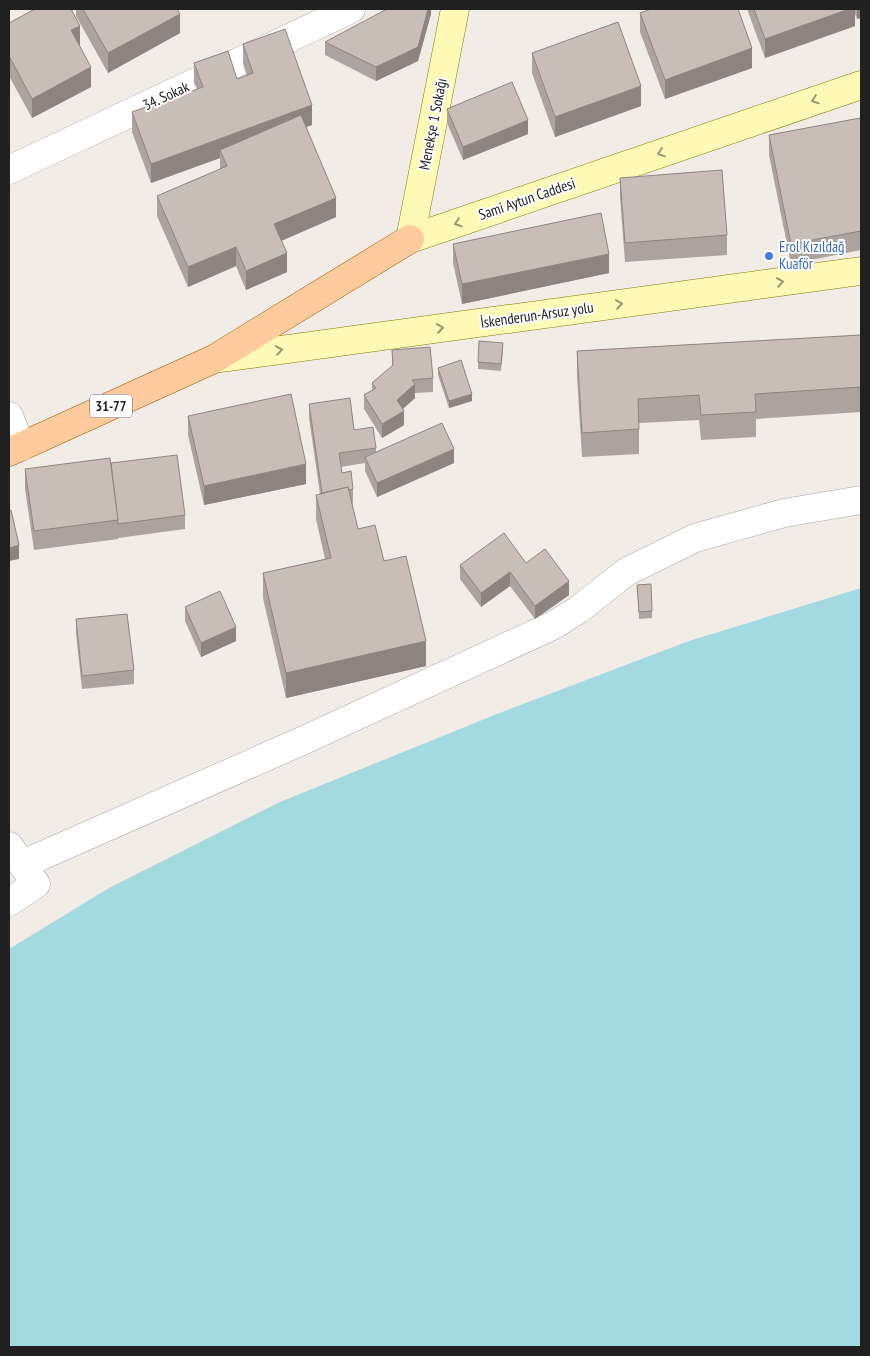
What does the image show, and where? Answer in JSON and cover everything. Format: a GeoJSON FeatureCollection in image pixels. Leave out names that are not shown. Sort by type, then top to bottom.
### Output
{"type":"FeatureCollection","features":[{"type":"Feature","properties":{"kind":"main road","name":"Menekşe 1 Sokağı"},"geometry":{"type":"LineString","coordinates":[[410,239],[455,9]]}},
{"type":"Feature","properties":{"kind":"main road","name":"Sami Aytun Caddesi"},"geometry":{"type":"LineString","coordinates":[[214,359],[410,239],[861,85]]}},
{"type":"Feature","properties":{"kind":"main road","name":"İskenderun-Arsuz yolu"},"geometry":{"type":"LineString","coordinates":[[214,359],[861,271]]}},
{"type":"Feature","properties":{"kind":"main road","name":"31-77"},"geometry":{"type":"LineString","coordinates":[[15,450],[214,359]]}},
{"type":"Feature","properties":{"kind":"street","name":"34. Sokak"},"geometry":{"type":"LineString","coordinates":[[9,170],[351,9]]}},
{"type":"Feature","properties":{"kind":"street"},"geometry":{"type":"LineString","coordinates":[[9,416],[15,450]]}},
{"type":"Feature","properties":{"kind":"street"},"geometry":{"type":"LineString","coordinates":[[9,902],[36,884],[16,855],[302,741],[554,625],[578,610],[626,572],[695,538],[784,513],[861,500]]}},
{"type":"Feature","properties":{"kind":"water"},"geometry":{"type":"Polygon","coordinates":[[[861,588],[861,1347],[9,1347],[9,949],[109,888],[280,802],[497,714],[689,641],[861,588]]]}},
{"type":"Feature","properties":{"kind":"building"},"geometry":{"type":"Polygon","coordinates":[[[35,9],[71,9],[80,26],[71,30],[91,67],[32,99],[9,56],[9,23],[35,9]]]}},
{"type":"Feature","properties":{"kind":"building"},"geometry":{"type":"Polygon","coordinates":[[[83,9],[177,9],[180,14],[108,53],[83,9]]]}},
{"type":"Feature","properties":{"kind":"building"},"geometry":{"type":"Polygon","coordinates":[[[387,9],[428,9],[418,47],[376,67],[325,42],[387,9]]]}},
{"type":"Feature","properties":{"kind":"building"},"geometry":{"type":"Polygon","coordinates":[[[651,9],[738,9],[752,48],[665,80],[640,13],[651,9]]]}},
{"type":"Feature","properties":{"kind":"building"},"geometry":{"type":"Polygon","coordinates":[[[754,9],[849,9],[765,39],[754,9]]]}},
{"type":"Feature","properties":{"kind":"building"},"geometry":{"type":"Polygon","coordinates":[[[618,22],[641,86],[555,117],[532,53],[618,22]]]}},
{"type":"Feature","properties":{"kind":"building"},"geometry":{"type":"Polygon","coordinates":[[[285,29],[312,105],[151,164],[132,112],[203,87],[194,63],[228,51],[237,79],[253,73],[243,44],[285,29]]]}},
{"type":"Feature","properties":{"kind":"building"},"geometry":{"type":"Polygon","coordinates":[[[512,82],[528,120],[463,147],[447,109],[512,82]]]}},
{"type":"Feature","properties":{"kind":"building"},"geometry":{"type":"Polygon","coordinates":[[[301,115],[336,198],[274,224],[287,253],[246,271],[236,247],[188,267],[157,196],[227,166],[220,150],[301,115]]]}},
{"type":"Feature","properties":{"kind":"building"},"geometry":{"type":"Polygon","coordinates":[[[860,118],[861,231],[791,244],[769,135],[860,118]]]}},
{"type":"Feature","properties":{"kind":"building"},"geometry":{"type":"Polygon","coordinates":[[[722,170],[727,235],[625,243],[620,178],[722,170]]]}},
{"type":"Feature","properties":{"kind":"building"},"geometry":{"type":"Polygon","coordinates":[[[601,213],[609,254],[462,284],[453,244],[601,213]]]}},
{"type":"Feature","properties":{"kind":"building"},"geometry":{"type":"Polygon","coordinates":[[[861,335],[861,387],[755,394],[756,412],[701,415],[699,395],[638,399],[639,429],[582,433],[577,351],[861,335]]]}},
{"type":"Feature","properties":{"kind":"building"},"geometry":{"type":"Polygon","coordinates":[[[479,341],[503,343],[501,364],[478,362],[479,341]]]}},
{"type":"Feature","properties":{"kind":"building"},"geometry":{"type":"Polygon","coordinates":[[[430,347],[433,378],[412,380],[415,384],[397,400],[404,411],[382,424],[364,395],[376,388],[372,383],[393,365],[392,350],[430,347]]]}},
{"type":"Feature","properties":{"kind":"building"},"geometry":{"type":"Polygon","coordinates":[[[461,360],[472,394],[449,401],[438,368],[461,360]]]}},
{"type":"Feature","properties":{"kind":"building"},"geometry":{"type":"Polygon","coordinates":[[[291,394],[306,464],[204,486],[188,416],[291,394]]]}},
{"type":"Feature","properties":{"kind":"building"},"geometry":{"type":"Polygon","coordinates":[[[350,398],[354,430],[373,427],[376,448],[339,453],[342,473],[351,471],[353,489],[349,490],[348,487],[322,493],[309,404],[350,398]]]}},
{"type":"Feature","properties":{"kind":"building"},"geometry":{"type":"Polygon","coordinates":[[[442,423],[454,449],[377,483],[365,457],[442,423]]]}},
{"type":"Feature","properties":{"kind":"building"},"geometry":{"type":"Polygon","coordinates":[[[177,455],[185,515],[118,524],[111,463],[177,455]]]}},
{"type":"Feature","properties":{"kind":"building"},"geometry":{"type":"Polygon","coordinates":[[[110,458],[118,520],[34,531],[25,469],[110,458]]]}},
{"type":"Feature","properties":{"kind":"building"},"geometry":{"type":"Polygon","coordinates":[[[348,487],[358,529],[375,525],[384,561],[406,556],[426,641],[286,673],[263,573],[331,558],[316,495],[348,487]]]}},
{"type":"Feature","properties":{"kind":"building"},"geometry":{"type":"Polygon","coordinates":[[[9,510],[11,510],[19,545],[9,548],[9,510]]]}},
{"type":"Feature","properties":{"kind":"building"},"geometry":{"type":"Polygon","coordinates":[[[504,533],[526,563],[545,549],[569,581],[535,606],[510,572],[481,593],[460,565],[504,533]]]}},
{"type":"Feature","properties":{"kind":"building"},"geometry":{"type":"Polygon","coordinates":[[[651,584],[652,611],[639,612],[637,585],[651,584]]]}},
{"type":"Feature","properties":{"kind":"building"},"geometry":{"type":"Polygon","coordinates":[[[220,591],[236,627],[201,643],[185,607],[220,591]]]}},
{"type":"Feature","properties":{"kind":"building"},"geometry":{"type":"Polygon","coordinates":[[[127,614],[134,670],[82,676],[76,619],[127,614]]]}},
{"type":"Feature","properties":{"kind":"place","name":"Erol Kızıldağ Kuaför"},"geometry":{"type":"Point","coordinates":[769,256]}}]}
